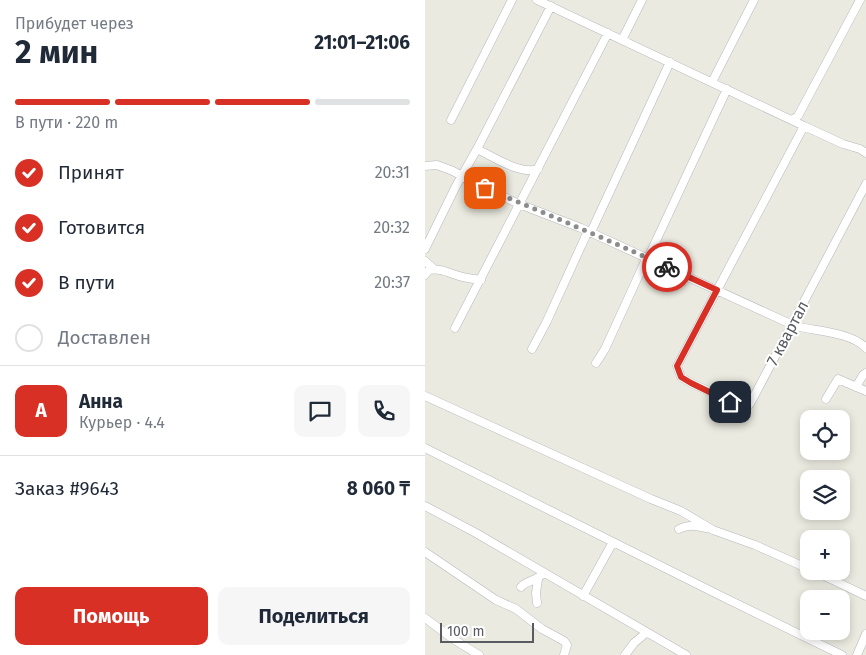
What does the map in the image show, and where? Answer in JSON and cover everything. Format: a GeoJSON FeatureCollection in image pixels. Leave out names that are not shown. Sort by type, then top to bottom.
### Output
{"type":"FeatureCollection","features":[{"type":"Feature","properties":{"kind":"street"},"geometry":{"type":"LineString","coordinates":[[451,120],[512,0]]}},
{"type":"Feature","properties":{"kind":"street"},"geometry":{"type":"LineString","coordinates":[[537,0],[804,126],[866,153]]}},
{"type":"Feature","properties":{"kind":"street"},"geometry":{"type":"LineString","coordinates":[[622,40],[642,0]]}},
{"type":"Feature","properties":{"kind":"street"},"geometry":{"type":"LineString","coordinates":[[712,82],[754,0]]}},
{"type":"Feature","properties":{"kind":"street"},"geometry":{"type":"LineString","coordinates":[[792,120],[798,116],[860,0]]}},
{"type":"Feature","properties":{"kind":"street"},"geometry":{"type":"LineString","coordinates":[[425,249],[551,6]]}},
{"type":"Feature","properties":{"kind":"street"},"geometry":{"type":"LineString","coordinates":[[455,328],[609,33]]}},
{"type":"Feature","properties":{"kind":"street"},"geometry":{"type":"LineString","coordinates":[[532,349],[670,62]]}},
{"type":"Feature","properties":{"kind":"street"},"geometry":{"type":"LineString","coordinates":[[596,363],[605,348],[727,89]]}},
{"type":"Feature","properties":{"kind":"street"},"geometry":{"type":"LineString","coordinates":[[717,290],[804,126]]}},
{"type":"Feature","properties":{"kind":"street"},"geometry":{"type":"LineString","coordinates":[[477,149],[522,170],[533,171],[538,169]]}},
{"type":"Feature","properties":{"kind":"street"},"geometry":{"type":"LineString","coordinates":[[425,166],[437,165],[519,204],[589,231],[792,324],[853,340],[866,348]]}},
{"type":"Feature","properties":{"kind":"street","name":"7 квартал"},"geometry":{"type":"LineString","coordinates":[[717,290],[677,366],[681,377],[743,406],[750,404],[866,184]]}},
{"type":"Feature","properties":{"kind":"street"},"geometry":{"type":"LineString","coordinates":[[425,260],[434,269]]}},
{"type":"Feature","properties":{"kind":"street"},"geometry":{"type":"LineString","coordinates":[[425,275],[429,270],[434,269],[447,271],[457,276],[481,280]]}},
{"type":"Feature","properties":{"kind":"street"},"geometry":{"type":"LineString","coordinates":[[856,386],[866,373]]}},
{"type":"Feature","properties":{"kind":"street"},"geometry":{"type":"LineString","coordinates":[[826,399],[838,379],[866,391]]}},
{"type":"Feature","properties":{"kind":"street"},"geometry":{"type":"LineString","coordinates":[[425,396],[690,516],[713,530],[755,545],[800,565]]}},
{"type":"Feature","properties":{"kind":"street"},"geometry":{"type":"LineString","coordinates":[[425,448],[842,655]]}},
{"type":"Feature","properties":{"kind":"street"},"geometry":{"type":"LineString","coordinates":[[425,506],[476,533],[686,655]]}},
{"type":"Feature","properties":{"kind":"street"},"geometry":{"type":"LineString","coordinates":[[690,516],[690,521],[682,527],[713,530]]}},
{"type":"Feature","properties":{"kind":"street"},"geometry":{"type":"LineString","coordinates":[[583,596],[613,542]]}},
{"type":"Feature","properties":{"kind":"street"},"geometry":{"type":"LineString","coordinates":[[425,552],[496,600],[515,609],[542,629],[564,641],[567,645],[564,655]]}},
{"type":"Feature","properties":{"kind":"street"},"geometry":{"type":"LineString","coordinates":[[521,587],[527,582],[538,579],[544,573]]}},
{"type":"Feature","properties":{"kind":"street"},"geometry":{"type":"LineString","coordinates":[[537,603],[538,579]]}},
{"type":"Feature","properties":{"kind":"street"},"geometry":{"type":"LineString","coordinates":[[833,580],[866,596]]}},
{"type":"Feature","properties":{"kind":"street"},"geometry":{"type":"LineString","coordinates":[[425,618],[463,646],[479,655]]}},
{"type":"Feature","properties":{"kind":"street"},"geometry":{"type":"LineString","coordinates":[[625,655],[646,632]]}},
{"type":"Feature","properties":{"kind":"street"},"geometry":{"type":"LineString","coordinates":[[861,652],[866,634]]}},
{"type":"Feature","properties":{"kind":"way so far"},"geometry":{"type":"LineString","coordinates":[[485,188],[519,204],[581,228],[667,267]]}},
{"type":"Feature","properties":{"kind":"route"},"geometry":{"type":"LineString","coordinates":[[667,267],[717,290],[677,366],[681,377],[730,402]]}}]}
